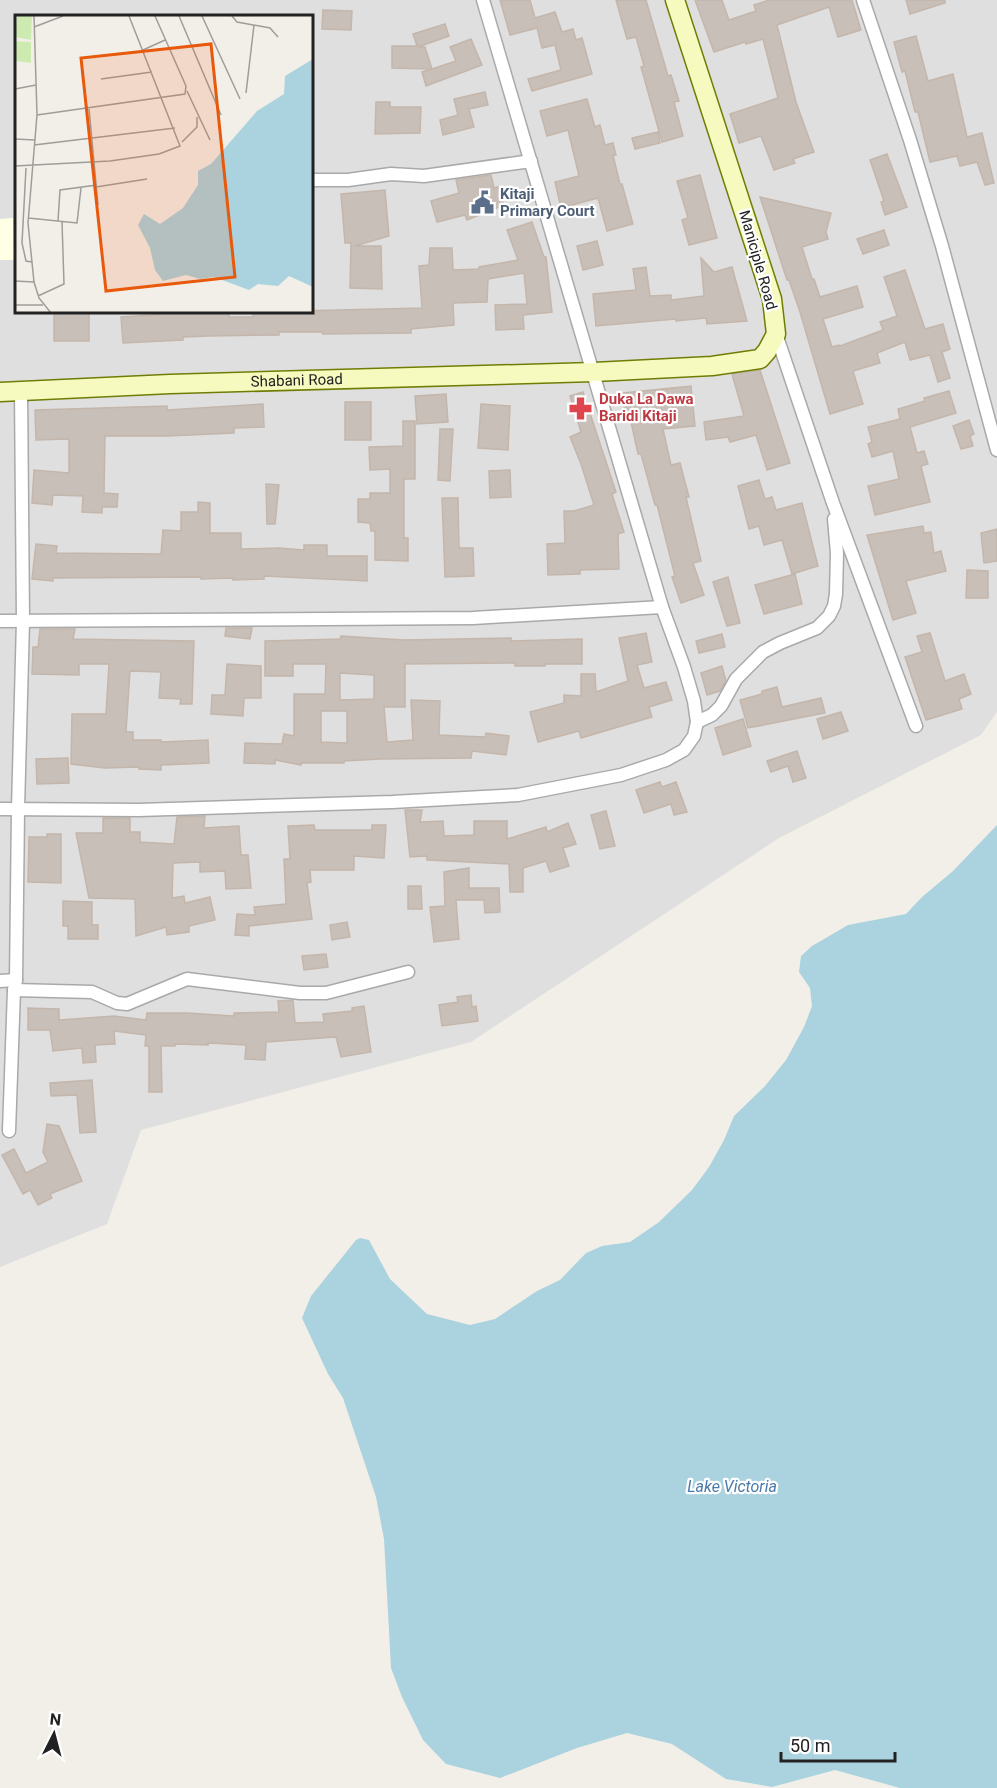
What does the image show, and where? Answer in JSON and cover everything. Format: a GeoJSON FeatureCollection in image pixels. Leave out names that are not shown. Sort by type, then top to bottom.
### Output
{"type":"FeatureCollection","features":[{"type":"Feature","properties":{"kind":"street"},"geometry":{"type":"LineString","coordinates":[[0,809],[139,810],[392,802],[518,795],[621,775],[666,760],[684,750],[694,736],[697,722],[694,701],[662,607],[483,0]]}},
{"type":"Feature","properties":{"kind":"street","name":"Maniciple Road"},"geometry":{"type":"LineString","coordinates":[[675,0],[772,299],[776,334]]}},
{"type":"Feature","properties":{"kind":"street"},"geometry":{"type":"LineString","coordinates":[[863,0],[910,140],[942,246],[997,450]]}},
{"type":"Feature","properties":{"kind":"street"},"geometry":{"type":"LineString","coordinates":[[314,180],[359,179],[391,174],[424,176],[531,160]]}},
{"type":"Feature","properties":{"kind":"street"},"geometry":{"type":"LineString","coordinates":[[594,372],[745,363],[760,359],[776,334]]}},
{"type":"Feature","properties":{"kind":"street"},"geometry":{"type":"LineString","coordinates":[[776,334],[833,503],[916,726]]}},
{"type":"Feature","properties":{"kind":"street","name":"Shabani Road"},"geometry":{"type":"LineString","coordinates":[[0,392],[170,384],[594,372]]}},
{"type":"Feature","properties":{"kind":"street"},"geometry":{"type":"LineString","coordinates":[[9,1131],[15,985],[23,621],[21,391]]}},
{"type":"Feature","properties":{"kind":"street"},"geometry":{"type":"LineString","coordinates":[[697,722],[712,715],[721,706],[736,679],[763,652],[780,642],[817,628],[829,616],[834,606],[837,578],[833,503]]}},
{"type":"Feature","properties":{"kind":"street"},"geometry":{"type":"LineString","coordinates":[[0,621],[473,618],[662,607]]}},
{"type":"Feature","properties":{"kind":"street"},"geometry":{"type":"LineString","coordinates":[[0,981],[15,985],[92,992],[117,1003],[127,1004],[187,979],[300,993],[326,993],[408,972]]}},
{"type":"Feature","properties":{"kind":"shaded area"},"geometry":{"type":"Polygon","coordinates":[[[0,0],[997,0],[997,712],[981,735],[779,838],[471,1042],[141,1130],[107,1224],[0,1267],[0,0]]]}},
{"type":"Feature","properties":{"kind":"shaded area"},"geometry":{"type":"Polygon","coordinates":[[[13,218],[14,260],[0,260],[0,219],[13,218]]]}},
{"type":"Feature","properties":{"kind":"water","name":"Lake Victoria"},"geometry":{"type":"Polygon","coordinates":[[[997,825],[997,1788],[900,1788],[835,1770],[772,1787],[726,1779],[672,1744],[627,1733],[577,1748],[500,1778],[446,1764],[423,1740],[391,1668],[384,1539],[376,1497],[343,1398],[328,1374],[302,1318],[311,1296],[360,1238],[369,1240],[390,1279],[427,1314],[470,1325],[495,1319],[537,1291],[560,1280],[586,1253],[602,1246],[630,1242],[659,1222],[692,1190],[709,1167],[734,1116],[765,1086],[786,1060],[804,1027],[812,1006],[810,988],[799,972],[801,956],[812,946],[848,925],[906,914],[953,871],[997,825]]]}},
{"type":"Feature","properties":{"kind":"building"},"geometry":{"type":"Polygon","coordinates":[[[500,0],[530,0],[535,18],[555,12],[562,32],[573,29],[576,40],[582,38],[592,74],[532,91],[528,79],[561,70],[555,45],[542,48],[537,28],[510,35],[500,0]]]}},
{"type":"Feature","properties":{"kind":"building"},"geometry":{"type":"Polygon","coordinates":[[[616,0],[646,0],[668,76],[671,75],[679,101],[674,102],[683,136],[662,142],[641,67],[644,66],[636,37],[627,39],[616,0]]]}},
{"type":"Feature","properties":{"kind":"building"},"geometry":{"type":"Polygon","coordinates":[[[695,0],[722,0],[729,20],[756,11],[754,5],[769,0],[852,0],[861,30],[838,37],[829,7],[777,25],[796,102],[814,152],[793,159],[795,163],[774,170],[761,136],[739,143],[730,114],[778,98],[763,39],[714,52],[695,0]]]}},
{"type":"Feature","properties":{"kind":"building"},"geometry":{"type":"Polygon","coordinates":[[[906,0],[945,0],[945,3],[910,14],[906,0]]]}},
{"type":"Feature","properties":{"kind":"building"},"geometry":{"type":"Polygon","coordinates":[[[323,10],[352,11],[351,30],[322,29],[323,10]]]}},
{"type":"Feature","properties":{"kind":"building"},"geometry":{"type":"Polygon","coordinates":[[[445,24],[449,36],[418,47],[425,47],[432,69],[456,61],[450,47],[471,39],[482,65],[426,86],[422,72],[431,69],[392,68],[392,46],[417,46],[413,34],[445,24]]]}},
{"type":"Feature","properties":{"kind":"building"},"geometry":{"type":"Polygon","coordinates":[[[916,36],[928,81],[953,74],[967,137],[982,133],[994,183],[985,185],[977,162],[960,166],[957,156],[930,162],[918,112],[915,112],[905,71],[902,72],[894,42],[916,36]]]}},
{"type":"Feature","properties":{"kind":"building"},"geometry":{"type":"Polygon","coordinates":[[[485,92],[488,105],[469,109],[474,127],[443,135],[440,120],[458,115],[454,99],[485,92]]]}},
{"type":"Feature","properties":{"kind":"building"},"geometry":{"type":"Polygon","coordinates":[[[587,99],[595,127],[600,125],[605,145],[613,143],[616,155],[613,155],[620,184],[622,184],[633,224],[607,231],[598,198],[561,208],[555,182],[579,176],[568,130],[547,136],[540,111],[587,99]]]}},
{"type":"Feature","properties":{"kind":"building"},"geometry":{"type":"Polygon","coordinates":[[[376,102],[390,102],[390,107],[421,107],[420,133],[375,134],[376,102]]]}},
{"type":"Feature","properties":{"kind":"building"},"geometry":{"type":"Polygon","coordinates":[[[658,132],[660,143],[635,149],[632,138],[658,132]]]}},
{"type":"Feature","properties":{"kind":"building"},"geometry":{"type":"Polygon","coordinates":[[[887,154],[907,207],[885,215],[881,202],[884,201],[870,160],[887,154]]]}},
{"type":"Feature","properties":{"kind":"building"},"geometry":{"type":"Polygon","coordinates":[[[491,175],[494,188],[498,187],[504,205],[467,220],[465,215],[437,222],[431,201],[459,193],[456,180],[491,175]]]}},
{"type":"Feature","properties":{"kind":"building"},"geometry":{"type":"Polygon","coordinates":[[[700,175],[717,238],[689,245],[682,220],[688,218],[677,181],[700,175]]]}},
{"type":"Feature","properties":{"kind":"building"},"geometry":{"type":"Polygon","coordinates":[[[385,190],[389,236],[355,246],[381,246],[382,289],[350,288],[351,243],[345,243],[341,194],[385,190]]]}},
{"type":"Feature","properties":{"kind":"building"},"geometry":{"type":"Polygon","coordinates":[[[760,197],[831,213],[826,232],[828,239],[802,247],[812,279],[814,279],[820,297],[857,286],[863,307],[823,319],[832,347],[883,330],[880,322],[897,316],[884,277],[905,270],[925,329],[943,324],[950,349],[942,352],[950,378],[938,382],[930,355],[910,360],[905,342],[877,353],[880,363],[853,371],[863,404],[830,414],[800,312],[760,197]]]}},
{"type":"Feature","properties":{"kind":"building"},"geometry":{"type":"Polygon","coordinates":[[[532,222],[544,257],[546,257],[552,312],[523,315],[524,329],[496,330],[495,305],[527,304],[524,273],[488,279],[487,302],[453,303],[454,325],[411,329],[411,333],[279,332],[279,335],[183,337],[183,340],[123,343],[121,317],[153,314],[229,314],[229,317],[253,317],[253,314],[314,314],[314,311],[422,308],[419,266],[429,265],[430,248],[452,248],[453,270],[479,269],[479,267],[518,260],[507,230],[532,222]]]}},
{"type":"Feature","properties":{"kind":"building"},"geometry":{"type":"Polygon","coordinates":[[[884,230],[889,245],[863,254],[857,239],[884,230]]]}},
{"type":"Feature","properties":{"kind":"building"},"geometry":{"type":"Polygon","coordinates":[[[597,241],[603,265],[583,270],[577,246],[597,241]]]}},
{"type":"Feature","properties":{"kind":"building"},"geometry":{"type":"Polygon","coordinates":[[[701,258],[714,272],[732,267],[747,321],[707,324],[706,318],[596,326],[593,294],[636,290],[633,269],[646,267],[650,296],[671,295],[671,300],[704,296],[701,258]]]}},
{"type":"Feature","properties":{"kind":"building"},"geometry":{"type":"Polygon","coordinates":[[[54,314],[89,314],[89,341],[54,341],[54,314]]]}},
{"type":"Feature","properties":{"kind":"building"},"geometry":{"type":"Polygon","coordinates":[[[760,370],[790,463],[767,470],[756,435],[730,442],[728,437],[706,440],[704,422],[744,416],[732,374],[760,370]]]}},
{"type":"Feature","properties":{"kind":"building"},"geometry":{"type":"Polygon","coordinates":[[[691,386],[695,426],[663,429],[671,465],[680,463],[701,561],[693,563],[704,595],[681,603],[672,577],[675,576],[657,505],[655,505],[641,454],[638,454],[630,417],[625,417],[623,393],[691,386]]]}},
{"type":"Feature","properties":{"kind":"building"},"geometry":{"type":"Polygon","coordinates":[[[949,391],[956,413],[910,427],[917,453],[924,451],[928,464],[921,466],[930,502],[875,515],[868,486],[899,479],[893,451],[872,457],[868,444],[872,442],[868,427],[900,419],[898,409],[949,391]]]}},
{"type":"Feature","properties":{"kind":"building"},"geometry":{"type":"Polygon","coordinates":[[[583,392],[616,492],[612,494],[624,532],[618,534],[619,569],[580,570],[580,574],[548,575],[547,544],[565,543],[564,511],[574,511],[594,505],[570,437],[581,432],[570,396],[583,392]]]}},
{"type":"Feature","properties":{"kind":"building"},"geometry":{"type":"Polygon","coordinates":[[[446,394],[448,422],[417,424],[415,396],[446,394]]]}},
{"type":"Feature","properties":{"kind":"building"},"geometry":{"type":"Polygon","coordinates":[[[345,402],[371,402],[371,440],[345,440],[345,402]]]}},
{"type":"Feature","properties":{"kind":"building"},"geometry":{"type":"Polygon","coordinates":[[[263,404],[264,427],[234,428],[234,433],[105,436],[104,493],[118,494],[117,507],[102,507],[102,513],[82,512],[83,496],[53,495],[52,505],[32,503],[34,470],[69,473],[69,439],[36,440],[35,410],[167,406],[167,410],[263,404]]]}},
{"type":"Feature","properties":{"kind":"building"},"geometry":{"type":"Polygon","coordinates":[[[481,404],[510,406],[508,450],[478,448],[481,404]]]}},
{"type":"Feature","properties":{"kind":"building"},"geometry":{"type":"Polygon","coordinates":[[[969,420],[974,434],[970,436],[973,446],[961,449],[953,426],[969,420]]]}},
{"type":"Feature","properties":{"kind":"building"},"geometry":{"type":"Polygon","coordinates":[[[403,421],[415,421],[415,479],[404,479],[404,538],[408,538],[408,561],[375,560],[375,531],[371,531],[370,523],[358,522],[358,499],[370,499],[370,493],[390,493],[390,469],[370,470],[369,447],[403,446],[403,421]]]}},
{"type":"Feature","properties":{"kind":"building"},"geometry":{"type":"Polygon","coordinates":[[[440,429],[453,429],[450,481],[438,480],[440,429]]]}},
{"type":"Feature","properties":{"kind":"building"},"geometry":{"type":"Polygon","coordinates":[[[510,470],[511,497],[490,498],[489,471],[510,470]]]}},
{"type":"Feature","properties":{"kind":"building"},"geometry":{"type":"Polygon","coordinates":[[[759,480],[765,499],[772,497],[776,510],[802,503],[818,566],[792,574],[782,540],[764,545],[759,526],[749,529],[738,486],[759,480]]]}},
{"type":"Feature","properties":{"kind":"building"},"geometry":{"type":"Polygon","coordinates":[[[266,484],[279,485],[275,524],[267,524],[266,484]]]}},
{"type":"Feature","properties":{"kind":"building"},"geometry":{"type":"Polygon","coordinates":[[[442,498],[458,498],[459,548],[473,548],[474,576],[445,577],[442,498]]]}},
{"type":"Feature","properties":{"kind":"building"},"geometry":{"type":"Polygon","coordinates":[[[198,502],[210,503],[210,533],[241,533],[241,549],[304,550],[304,545],[327,545],[327,556],[367,556],[367,581],[264,576],[264,579],[233,580],[233,578],[201,579],[201,577],[53,578],[53,581],[32,579],[36,544],[57,546],[56,553],[161,554],[163,530],[181,531],[181,512],[198,512],[198,502]]]}},
{"type":"Feature","properties":{"kind":"building"},"geometry":{"type":"Polygon","coordinates":[[[923,526],[924,533],[931,532],[934,553],[941,551],[946,571],[906,581],[916,613],[893,620],[867,535],[923,526]]]}},
{"type":"Feature","properties":{"kind":"building"},"geometry":{"type":"Polygon","coordinates":[[[997,529],[997,561],[984,563],[981,533],[997,529]]]}},
{"type":"Feature","properties":{"kind":"building"},"geometry":{"type":"Polygon","coordinates":[[[967,570],[988,571],[988,598],[966,598],[967,570]]]}},
{"type":"Feature","properties":{"kind":"building"},"geometry":{"type":"Polygon","coordinates":[[[795,574],[802,604],[764,614],[755,585],[795,574]]]}},
{"type":"Feature","properties":{"kind":"building"},"geometry":{"type":"Polygon","coordinates":[[[728,577],[740,623],[727,626],[713,582],[728,577]]]}},
{"type":"Feature","properties":{"kind":"building"},"geometry":{"type":"Polygon","coordinates":[[[226,628],[252,628],[250,639],[225,636],[226,628]]]}},
{"type":"Feature","properties":{"kind":"building"},"geometry":{"type":"Polygon","coordinates":[[[40,629],[75,629],[73,639],[194,641],[192,704],[180,704],[181,699],[159,698],[161,672],[130,671],[126,732],[133,732],[133,740],[161,740],[161,742],[208,740],[209,763],[161,765],[161,770],[71,764],[72,714],[106,714],[109,664],[79,664],[79,675],[32,674],[33,647],[38,647],[40,629]]]}},
{"type":"Feature","properties":{"kind":"building"},"geometry":{"type":"Polygon","coordinates":[[[646,633],[652,662],[637,665],[644,688],[666,682],[672,700],[649,707],[652,717],[581,738],[579,731],[538,742],[530,712],[564,703],[564,695],[581,696],[581,674],[595,674],[596,692],[628,681],[619,638],[646,633]]]}},
{"type":"Feature","properties":{"kind":"building"},"geometry":{"type":"Polygon","coordinates":[[[930,633],[945,681],[964,674],[971,694],[959,699],[962,709],[926,720],[905,657],[922,652],[917,636],[930,633]]]}},
{"type":"Feature","properties":{"kind":"building"},"geometry":{"type":"Polygon","coordinates":[[[722,634],[725,647],[699,653],[696,641],[722,634]]]}},
{"type":"Feature","properties":{"kind":"building"},"geometry":{"type":"Polygon","coordinates":[[[341,636],[404,640],[582,639],[582,664],[515,666],[515,663],[405,664],[405,707],[384,707],[387,742],[413,740],[411,700],[440,701],[439,735],[485,737],[486,733],[509,736],[506,755],[472,751],[471,758],[380,759],[344,761],[344,763],[301,763],[301,765],[275,760],[275,764],[244,763],[245,743],[282,744],[284,734],[294,736],[294,694],[325,694],[326,664],[293,664],[293,676],[265,676],[265,641],[340,639],[341,636]],[[340,673],[340,700],[374,699],[374,675],[340,673]],[[321,711],[321,742],[347,743],[347,711],[321,711]]]}},
{"type":"Feature","properties":{"kind":"building"},"geometry":{"type":"Polygon","coordinates":[[[227,664],[261,666],[261,698],[244,698],[243,716],[211,714],[212,695],[225,695],[227,664]]]}},
{"type":"Feature","properties":{"kind":"building"},"geometry":{"type":"Polygon","coordinates":[[[722,666],[726,681],[720,691],[707,695],[701,673],[722,666]]]}},
{"type":"Feature","properties":{"kind":"building"},"geometry":{"type":"Polygon","coordinates":[[[777,687],[782,707],[821,698],[825,713],[748,728],[740,700],[777,687]]]}},
{"type":"Feature","properties":{"kind":"building"},"geometry":{"type":"Polygon","coordinates":[[[841,712],[848,731],[823,739],[817,719],[841,712]]]}},
{"type":"Feature","properties":{"kind":"building"},"geometry":{"type":"Polygon","coordinates":[[[743,719],[751,746],[723,755],[715,728],[743,719]]]}},
{"type":"Feature","properties":{"kind":"building"},"geometry":{"type":"Polygon","coordinates":[[[797,751],[806,778],[793,782],[788,766],[771,772],[767,761],[797,751]]]}},
{"type":"Feature","properties":{"kind":"building"},"geometry":{"type":"Polygon","coordinates":[[[68,758],[69,783],[37,784],[36,759],[68,758]]]}},
{"type":"Feature","properties":{"kind":"building"},"geometry":{"type":"Polygon","coordinates":[[[660,782],[662,787],[676,782],[687,812],[674,815],[671,804],[644,813],[636,790],[660,782]]]}},
{"type":"Feature","properties":{"kind":"building"},"geometry":{"type":"Polygon","coordinates":[[[405,810],[422,810],[420,822],[443,821],[444,836],[474,835],[474,821],[507,821],[507,839],[546,827],[547,832],[568,823],[576,844],[563,848],[569,866],[550,872],[546,861],[523,868],[523,892],[510,892],[509,864],[427,860],[427,856],[410,857],[405,810]]]}},
{"type":"Feature","properties":{"kind":"building"},"geometry":{"type":"Polygon","coordinates":[[[606,811],[615,846],[600,849],[591,815],[606,811]]]}},
{"type":"Feature","properties":{"kind":"building"},"geometry":{"type":"Polygon","coordinates":[[[205,816],[204,828],[239,826],[241,855],[248,855],[251,888],[226,889],[225,871],[200,872],[200,862],[173,863],[172,898],[184,896],[185,903],[210,897],[215,920],[189,926],[189,932],[167,935],[166,927],[136,936],[135,899],[89,898],[76,833],[103,833],[103,818],[130,818],[130,832],[140,832],[140,842],[174,844],[177,817],[205,816]]]}},
{"type":"Feature","properties":{"kind":"building"},"geometry":{"type":"Polygon","coordinates":[[[314,825],[315,830],[372,830],[372,825],[386,825],[384,858],[354,856],[354,870],[310,870],[311,882],[307,883],[312,919],[249,926],[249,936],[235,935],[237,914],[255,915],[254,907],[286,904],[284,859],[290,859],[288,826],[314,825]]]}},
{"type":"Feature","properties":{"kind":"building"},"geometry":{"type":"Polygon","coordinates":[[[47,834],[61,834],[61,883],[28,882],[29,837],[47,837],[47,834]]]}},
{"type":"Feature","properties":{"kind":"building"},"geometry":{"type":"Polygon","coordinates":[[[469,868],[469,888],[499,888],[500,912],[485,913],[484,900],[456,900],[459,939],[434,942],[430,907],[445,906],[444,872],[469,868]]]}},
{"type":"Feature","properties":{"kind":"building"},"geometry":{"type":"Polygon","coordinates":[[[408,886],[421,886],[422,909],[408,909],[408,886]]]}},
{"type":"Feature","properties":{"kind":"building"},"geometry":{"type":"Polygon","coordinates":[[[63,901],[92,902],[92,925],[98,925],[98,939],[68,939],[68,926],[63,926],[63,901]]]}},
{"type":"Feature","properties":{"kind":"building"},"geometry":{"type":"Polygon","coordinates":[[[347,922],[350,937],[332,940],[330,925],[347,922]]]}},
{"type":"Feature","properties":{"kind":"building"},"geometry":{"type":"Polygon","coordinates":[[[326,954],[328,967],[304,970],[302,956],[326,954]]]}},
{"type":"Feature","properties":{"kind":"building"},"geometry":{"type":"Polygon","coordinates":[[[471,995],[472,1007],[476,1006],[478,1021],[442,1026],[439,1005],[458,1002],[457,997],[471,995]]]}},
{"type":"Feature","properties":{"kind":"building"},"geometry":{"type":"Polygon","coordinates":[[[293,1000],[295,1023],[324,1022],[323,1014],[352,1011],[352,1008],[364,1006],[371,1052],[341,1057],[336,1037],[266,1042],[265,1060],[245,1059],[246,1045],[208,1043],[208,1045],[161,1046],[162,1092],[149,1092],[149,1046],[145,1046],[146,1035],[114,1031],[115,1044],[95,1045],[96,1062],[83,1063],[82,1048],[53,1051],[50,1030],[28,1030],[28,1008],[59,1009],[59,1020],[114,1016],[146,1020],[147,1013],[234,1016],[234,1013],[279,1012],[278,1001],[293,1000]]]}},
{"type":"Feature","properties":{"kind":"building"},"geometry":{"type":"Polygon","coordinates":[[[92,1080],[96,1132],[80,1133],[77,1095],[51,1096],[50,1083],[92,1080]]]}},
{"type":"Feature","properties":{"kind":"building"},"geometry":{"type":"Polygon","coordinates":[[[47,1124],[59,1126],[82,1181],[50,1194],[52,1198],[38,1205],[30,1190],[23,1194],[2,1155],[14,1149],[26,1173],[48,1162],[43,1152],[47,1124]]]}},
{"type":"Feature","properties":{"kind":"place","name":"Kitaji Primary Court"},"geometry":{"type":"Point","coordinates":[482,203]}},
{"type":"Feature","properties":{"kind":"place","name":"Duka La Dawa Baridi Kitaji"},"geometry":{"type":"Point","coordinates":[581,408]}}]}
